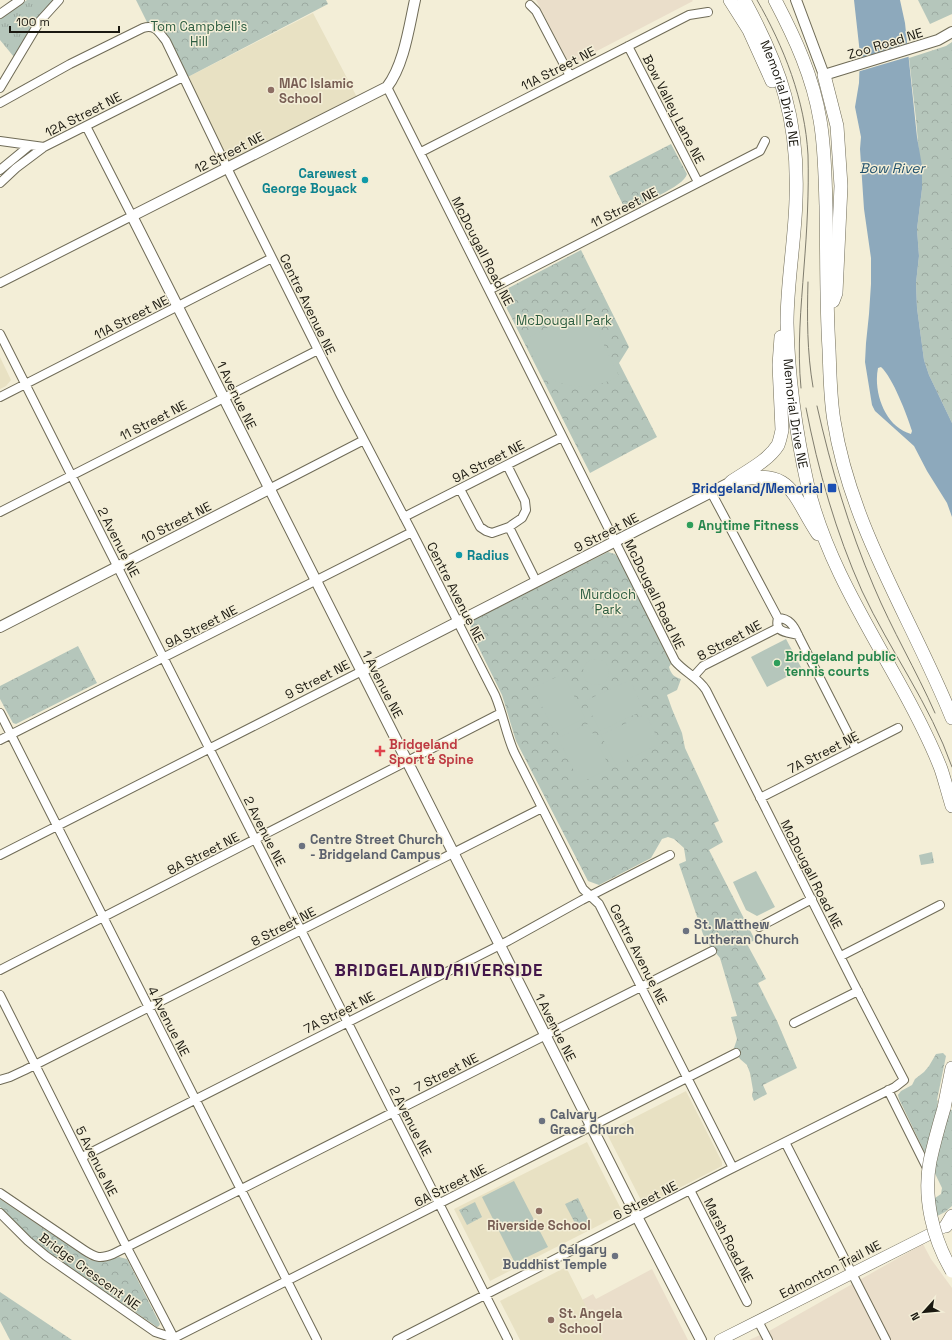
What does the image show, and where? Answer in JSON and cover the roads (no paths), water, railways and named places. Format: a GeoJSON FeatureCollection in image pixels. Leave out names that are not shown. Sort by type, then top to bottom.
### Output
{"type":"FeatureCollection","features":[{"type":"Feature","properties":{"kind":"highway"},"geometry":{"type":"LineString","coordinates":[[730,0],[759,50],[782,108],[791,120]]}},
{"type":"Feature","properties":{"kind":"highway","name":"Memorial Drive NE"},"geometry":{"type":"LineString","coordinates":[[744,0],[774,61],[784,91],[791,120],[796,156],[796,200],[787,321],[790,386],[801,455],[809,491],[831,552],[852,598],[923,729],[941,769],[952,806]]}},
{"type":"Feature","properties":{"kind":"highway"},"geometry":{"type":"LineString","coordinates":[[775,0],[793,36],[811,81],[820,119],[825,159],[827,318],[830,380],[834,421],[842,457],[852,493],[866,532],[883,570],[936,677],[952,718]]}},
{"type":"Feature","properties":{"kind":"highway"},"geometry":{"type":"LineString","coordinates":[[827,318],[836,293],[841,186],[837,126],[830,73]]}},
{"type":"Feature","properties":{"kind":"highway"},"geometry":{"type":"LineString","coordinates":[[731,482],[771,454],[778,444],[782,430],[779,365],[780,340],[787,321]]}},
{"type":"Feature","properties":{"kind":"highway"},"geometry":{"type":"LineString","coordinates":[[731,482],[748,478],[766,477],[776,479],[788,487],[799,501],[831,552]]}},
{"type":"Feature","properties":{"kind":"highway"},"geometry":{"type":"LineString","coordinates":[[952,1068],[944,1108],[930,1162],[928,1192],[934,1228],[946,1261],[952,1271]]}},
{"type":"Feature","properties":{"kind":"main road","name":"Edmonton Trail NE"},"geometry":{"type":"LineString","coordinates":[[720,1340],[950,1222]]}},
{"type":"Feature","properties":{"kind":"street"},"geometry":{"type":"LineString","coordinates":[[0,14],[20,0]]}},
{"type":"Feature","properties":{"kind":"street"},"geometry":{"type":"LineString","coordinates":[[0,88],[40,21],[58,0]]}},
{"type":"Feature","properties":{"kind":"street"},"geometry":{"type":"LineString","coordinates":[[387,87],[398,69],[415,0]]}},
{"type":"Feature","properties":{"kind":"street"},"geometry":{"type":"LineString","coordinates":[[796,0],[830,73]]}},
{"type":"Feature","properties":{"kind":"street"},"geometry":{"type":"LineString","coordinates":[[530,5],[536,11],[570,76]]}},
{"type":"Feature","properties":{"kind":"street","name":"11A Street NE"},"geometry":{"type":"LineString","coordinates":[[420,152],[688,15],[708,12]]}},
{"type":"Feature","properties":{"kind":"street","name":"Centre Avenue NE"},"geometry":{"type":"LineString","coordinates":[[0,103],[94,52],[143,28],[149,26],[154,27],[160,32],[166,41],[227,168],[318,350],[495,695],[509,742],[542,808],[583,889],[599,904],[642,986],[733,1168]]}},
{"type":"Feature","properties":{"kind":"street","name":"Zoo Road NE"},"geometry":{"type":"LineString","coordinates":[[830,73],[938,40],[952,32]]}},
{"type":"Feature","properties":{"kind":"street","name":"Bow Valley Lane NE"},"geometry":{"type":"LineString","coordinates":[[628,46],[698,182]]}},
{"type":"Feature","properties":{"kind":"street","name":"12A Street NE"},"geometry":{"type":"LineString","coordinates":[[0,183],[16,168],[44,147],[183,77]]}},
{"type":"Feature","properties":{"kind":"street","name":"McDougall Road NE"},"geometry":{"type":"LineString","coordinates":[[387,87],[675,661],[680,667],[698,679],[706,690],[904,1080]]}},
{"type":"Feature","properties":{"kind":"street","name":"12 Street NE"},"geometry":{"type":"LineString","coordinates":[[0,283],[387,87]]}},
{"type":"Feature","properties":{"kind":"street","name":"1 Avenue NE"},"geometry":{"type":"LineString","coordinates":[[86,126],[637,1217],[701,1340]]}},
{"type":"Feature","properties":{"kind":"street"},"geometry":{"type":"LineString","coordinates":[[0,141],[44,147]]}},
{"type":"Feature","properties":{"kind":"street","name":"11 Street NE"},"geometry":{"type":"LineString","coordinates":[[489,290],[760,151],[765,141]]}},
{"type":"Feature","properties":{"kind":"street"},"geometry":{"type":"LineString","coordinates":[[0,170],[29,146]]}},
{"type":"Feature","properties":{"kind":"street","name":"11A Street NE"},"geometry":{"type":"LineString","coordinates":[[0,397],[272,258]]}},
{"type":"Feature","properties":{"kind":"street","name":"2 Avenue NE"},"geometry":{"type":"LineString","coordinates":[[0,334],[508,1340]]}},
{"type":"Feature","properties":{"kind":"street","name":"11 Street NE"},"geometry":{"type":"LineString","coordinates":[[0,512],[318,350]]}},
{"type":"Feature","properties":{"kind":"street","name":"9A Street NE"},"geometry":{"type":"LineString","coordinates":[[404,517],[562,437]]}},
{"type":"Feature","properties":{"kind":"street","name":"10 Street NE"},"geometry":{"type":"LineString","coordinates":[[0,627],[364,440]]}},
{"type":"Feature","properties":{"kind":"street"},"geometry":{"type":"LineString","coordinates":[[460,489],[480,527],[492,533],[509,527],[522,518],[526,510],[525,501],[507,465]]}},
{"type":"Feature","properties":{"kind":"street","name":"9 Street NE"},"geometry":{"type":"LineString","coordinates":[[0,855],[731,482]]}},
{"type":"Feature","properties":{"kind":"street"},"geometry":{"type":"LineString","coordinates":[[711,492],[778,618],[778,628],[781,631],[798,635]]}},
{"type":"Feature","properties":{"kind":"street"},"geometry":{"type":"LineString","coordinates":[[509,527],[536,581]]}},
{"type":"Feature","properties":{"kind":"street","name":"9A Street NE"},"geometry":{"type":"LineString","coordinates":[[0,740],[412,532]]}},
{"type":"Feature","properties":{"kind":"street"},"geometry":{"type":"LineString","coordinates":[[778,618],[783,618],[794,626],[856,748]]}},
{"type":"Feature","properties":{"kind":"street","name":"8 Street NE"},"geometry":{"type":"LineString","coordinates":[[694,676],[703,666],[778,628]]}},
{"type":"Feature","properties":{"kind":"street","name":"4 Avenue NE"},"geometry":{"type":"LineString","coordinates":[[0,713],[317,1340]]}},
{"type":"Feature","properties":{"kind":"street","name":"8A Street NE"},"geometry":{"type":"LineString","coordinates":[[0,970],[501,713]]}},
{"type":"Feature","properties":{"kind":"street","name":"7A Street NE"},"geometry":{"type":"LineString","coordinates":[[760,798],[898,728]]}},
{"type":"Feature","properties":{"kind":"street","name":"8 Street NE"},"geometry":{"type":"LineString","coordinates":[[0,1080],[10,1078],[149,1009],[542,808]]}},
{"type":"Feature","properties":{"kind":"street","name":"7A Street NE"},"geometry":{"type":"LineString","coordinates":[[82,1157],[195,1098],[500,944],[670,855]]}},
{"type":"Feature","properties":{"kind":"street"},"geometry":{"type":"LineString","coordinates":[[759,927],[812,899]]}},
{"type":"Feature","properties":{"kind":"street"},"geometry":{"type":"LineString","coordinates":[[841,956],[940,905]]}},
{"type":"Feature","properties":{"kind":"street","name":"7 Street NE"},"geometry":{"type":"LineString","coordinates":[[127,1247],[712,951]]}},
{"type":"Feature","properties":{"kind":"street"},"geometry":{"type":"LineString","coordinates":[[794,1023],[858,991]]}},
{"type":"Feature","properties":{"kind":"street","name":"5 Avenue NE"},"geometry":{"type":"LineString","coordinates":[[0,995],[174,1338]]}},
{"type":"Feature","properties":{"kind":"street","name":"6A Street NE"},"geometry":{"type":"LineString","coordinates":[[174,1338],[736,1053]]}},
{"type":"Feature","properties":{"kind":"street","name":"6 Street NE"},"geometry":{"type":"LineString","coordinates":[[397,1340],[410,1337],[485,1295],[888,1090],[904,1080]]}},
{"type":"Feature","properties":{"kind":"street"},"geometry":{"type":"LineString","coordinates":[[888,1090],[932,1178],[933,1188]]}},
{"type":"Feature","properties":{"kind":"street"},"geometry":{"type":"LineString","coordinates":[[785,1142],[886,1340]]}},
{"type":"Feature","properties":{"kind":"street","name":"Marsh Road NE"},"geometry":{"type":"LineString","coordinates":[[690,1190],[747,1302]]}},
{"type":"Feature","properties":{"kind":"street","name":"Bridge Crescent NE"},"geometry":{"type":"LineString","coordinates":[[0,1193],[95,1257],[103,1258],[127,1247]]}},
{"type":"Feature","properties":{"kind":"street","name":"Bridge Crescent NE"},"geometry":{"type":"LineString","coordinates":[[0,1213],[28,1241],[46,1256],[156,1332],[174,1338]]}},
{"type":"Feature","properties":{"kind":"street"},"geometry":{"type":"LineString","coordinates":[[758,1321],[768,1340]]}},
{"type":"Feature","properties":{"kind":"water","name":"Bow River"},"geometry":{"type":"Polygon","coordinates":[[[854,0],[900,0],[905,23],[917,137],[922,166],[922,189],[917,229],[919,256],[916,283],[917,308],[924,360],[929,375],[952,423],[952,517],[947,503],[927,471],[914,446],[875,411],[872,405],[865,362],[871,284],[871,258],[864,209],[860,149],[861,137],[855,107],[859,83],[860,54],[854,0]],[[881,367],[878,368],[877,387],[879,398],[894,424],[911,434],[912,431],[903,407],[886,372],[881,367]]]}},
{"type":"Feature","properties":{"kind":"tram line"},"geometry":{"type":"LineString","coordinates":[[757,0],[776,36],[792,74],[803,114],[806,134],[808,155],[808,197],[800,328],[799,358],[801,388]]}},
{"type":"Feature","properties":{"kind":"tram line"},"geometry":{"type":"LineString","coordinates":[[808,282],[808,334],[813,387]]}},
{"type":"Feature","properties":{"kind":"tram line"},"geometry":{"type":"LineString","coordinates":[[817,406],[841,498],[865,565],[888,619],[935,713]]}},
{"type":"Feature","properties":{"kind":"tram line"},"geometry":{"type":"LineString","coordinates":[[806,408],[822,478],[844,547],[862,591],[933,721],[952,767]]}},
{"type":"Feature","properties":{"kind":"place","name":"MAC Islamic School"},"geometry":{"type":"Point","coordinates":[271,90]}},
{"type":"Feature","properties":{"kind":"place","name":"Carewest George Boyack"},"geometry":{"type":"Point","coordinates":[365,180]}},
{"type":"Feature","properties":{"kind":"place","name":"Bridgeland/Memorial"},"geometry":{"type":"Point","coordinates":[832,488]}},
{"type":"Feature","properties":{"kind":"place","name":"Anytime Fitness"},"geometry":{"type":"Point","coordinates":[690,525]}},
{"type":"Feature","properties":{"kind":"place","name":"Radius"},"geometry":{"type":"Point","coordinates":[459,555]}},
{"type":"Feature","properties":{"kind":"place","name":"Bridgeland public tennis courts"},"geometry":{"type":"Point","coordinates":[777,663]}},
{"type":"Feature","properties":{"kind":"place","name":"Bridgeland Sport & Spine"},"geometry":{"type":"Point","coordinates":[380,751]}},
{"type":"Feature","properties":{"kind":"place","name":"Centre Street Church - Bridgeland Campus"},"geometry":{"type":"Point","coordinates":[302,846]}},
{"type":"Feature","properties":{"kind":"place","name":"St. Matthew Lutheran Church"},"geometry":{"type":"Point","coordinates":[686,931]}},
{"type":"Feature","properties":{"kind":"place","name":"Calvary Grace Church"},"geometry":{"type":"Point","coordinates":[542,1121]}},
{"type":"Feature","properties":{"kind":"place","name":"Riverside School"},"geometry":{"type":"Point","coordinates":[539,1211]}},
{"type":"Feature","properties":{"kind":"place","name":"Calgary Buddhist Temple"},"geometry":{"type":"Point","coordinates":[615,1256]}},
{"type":"Feature","properties":{"kind":"place","name":"St. Angela School"},"geometry":{"type":"Point","coordinates":[551,1320]}},
{"type":"Feature","properties":{"kind":"district","name":"BRIDGELAND/RIVERSIDE"},"geometry":{"type":"Point","coordinates":[439,970]}},
{"type":"Feature","properties":{"kind":"park label","name":"Tom Campbell's Hill"},"geometry":{"type":"Point","coordinates":[199,34]}},
{"type":"Feature","properties":{"kind":"park label","name":"McDougall Park"},"geometry":{"type":"Point","coordinates":[564,320]}},
{"type":"Feature","properties":{"kind":"park label","name":"Murdoch Park"},"geometry":{"type":"Point","coordinates":[608,602]}}]}
